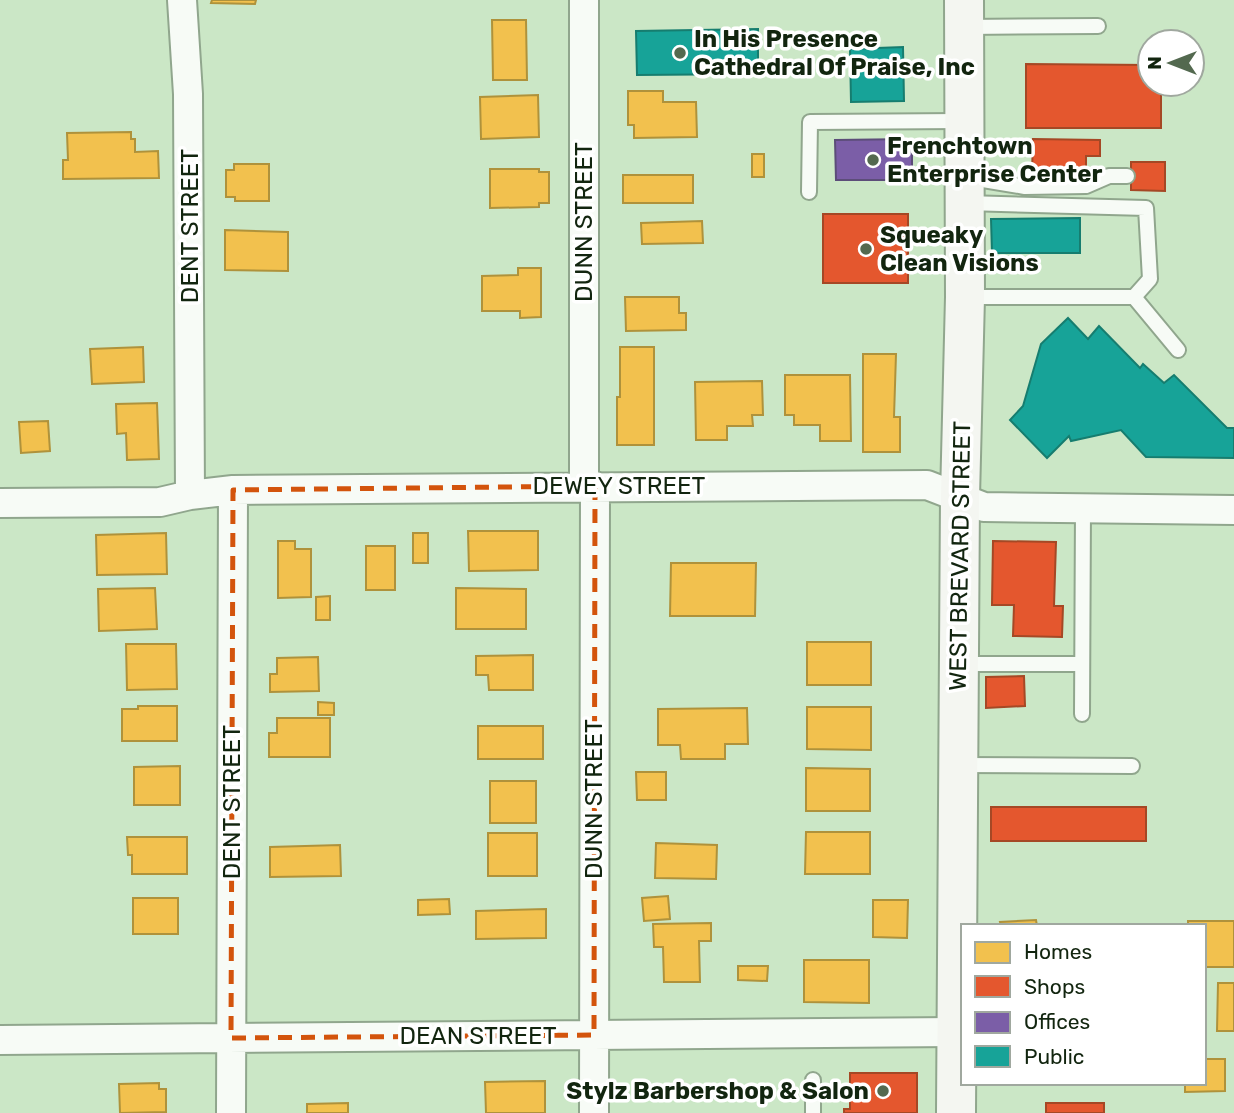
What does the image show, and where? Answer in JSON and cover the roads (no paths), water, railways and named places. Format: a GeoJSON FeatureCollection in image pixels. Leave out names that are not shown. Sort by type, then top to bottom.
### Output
{"type":"FeatureCollection","features":[{"type":"Feature","properties":{"kind":"street","name":"DENT STREET"},"geometry":{"type":"LineString","coordinates":[[182,0],[188,94],[190,495]]}},
{"type":"Feature","properties":{"kind":"street","name":"DUNN STREET"},"geometry":{"type":"LineString","coordinates":[[584,0],[594,1113]]}},
{"type":"Feature","properties":{"kind":"street","name":"WEST BREVARD STREET"},"geometry":{"type":"LineString","coordinates":[[956,1113],[960,497],[965,297],[964,14]]}},
{"type":"Feature","properties":{"kind":"street","name":"DEWEY STREET"},"geometry":{"type":"LineString","coordinates":[[0,503],[160,502],[233,490],[927,485],[984,507],[1234,510]]}},
{"type":"Feature","properties":{"kind":"street","name":"DENT STREET"},"geometry":{"type":"LineString","coordinates":[[231,1113],[233,490]]}},
{"type":"Feature","properties":{"kind":"street","name":"DEAN STREET"},"geometry":{"type":"LineString","coordinates":[[0,1040],[956,1032]]}},
{"type":"Feature","properties":{"kind":"lane"},"geometry":{"type":"LineString","coordinates":[[964,14],[1098,26]]}},
{"type":"Feature","properties":{"kind":"lane"},"geometry":{"type":"LineString","coordinates":[[809,192],[810,122],[964,121]]}},
{"type":"Feature","properties":{"kind":"lane"},"geometry":{"type":"LineString","coordinates":[[964,190],[1086,186],[1109,176],[1127,176]]}},
{"type":"Feature","properties":{"kind":"lane"},"geometry":{"type":"LineString","coordinates":[[964,190],[1146,208],[1150,279],[1134,297],[965,297]]}},
{"type":"Feature","properties":{"kind":"lane"},"geometry":{"type":"LineString","coordinates":[[1134,297],[1178,350]]}},
{"type":"Feature","properties":{"kind":"lane"},"geometry":{"type":"LineString","coordinates":[[1082,714],[1083,508]]}},
{"type":"Feature","properties":{"kind":"lane"},"geometry":{"type":"LineString","coordinates":[[959,664],[1082,664]]}},
{"type":"Feature","properties":{"kind":"lane"},"geometry":{"type":"LineString","coordinates":[[958,765],[1132,766]]}},
{"type":"Feature","properties":{"kind":"lane"},"geometry":{"type":"LineString","coordinates":[[813,1080],[813,1113]]}},
{"type":"Feature","properties":{"kind":"place","name":"In His Presence Cathedral Of Praise, Inc"},"geometry":{"type":"Point","coordinates":[680,53]}},
{"type":"Feature","properties":{"kind":"place","name":"Frenchtown Enterprise Center"},"geometry":{"type":"Point","coordinates":[873,160]}},
{"type":"Feature","properties":{"kind":"place","name":"Squeaky Clean Visions"},"geometry":{"type":"Point","coordinates":[866,249]}},
{"type":"Feature","properties":{"kind":"place","name":"Stylz Barbershop & Salon"},"geometry":{"type":"Point","coordinates":[883,1091]}}]}
